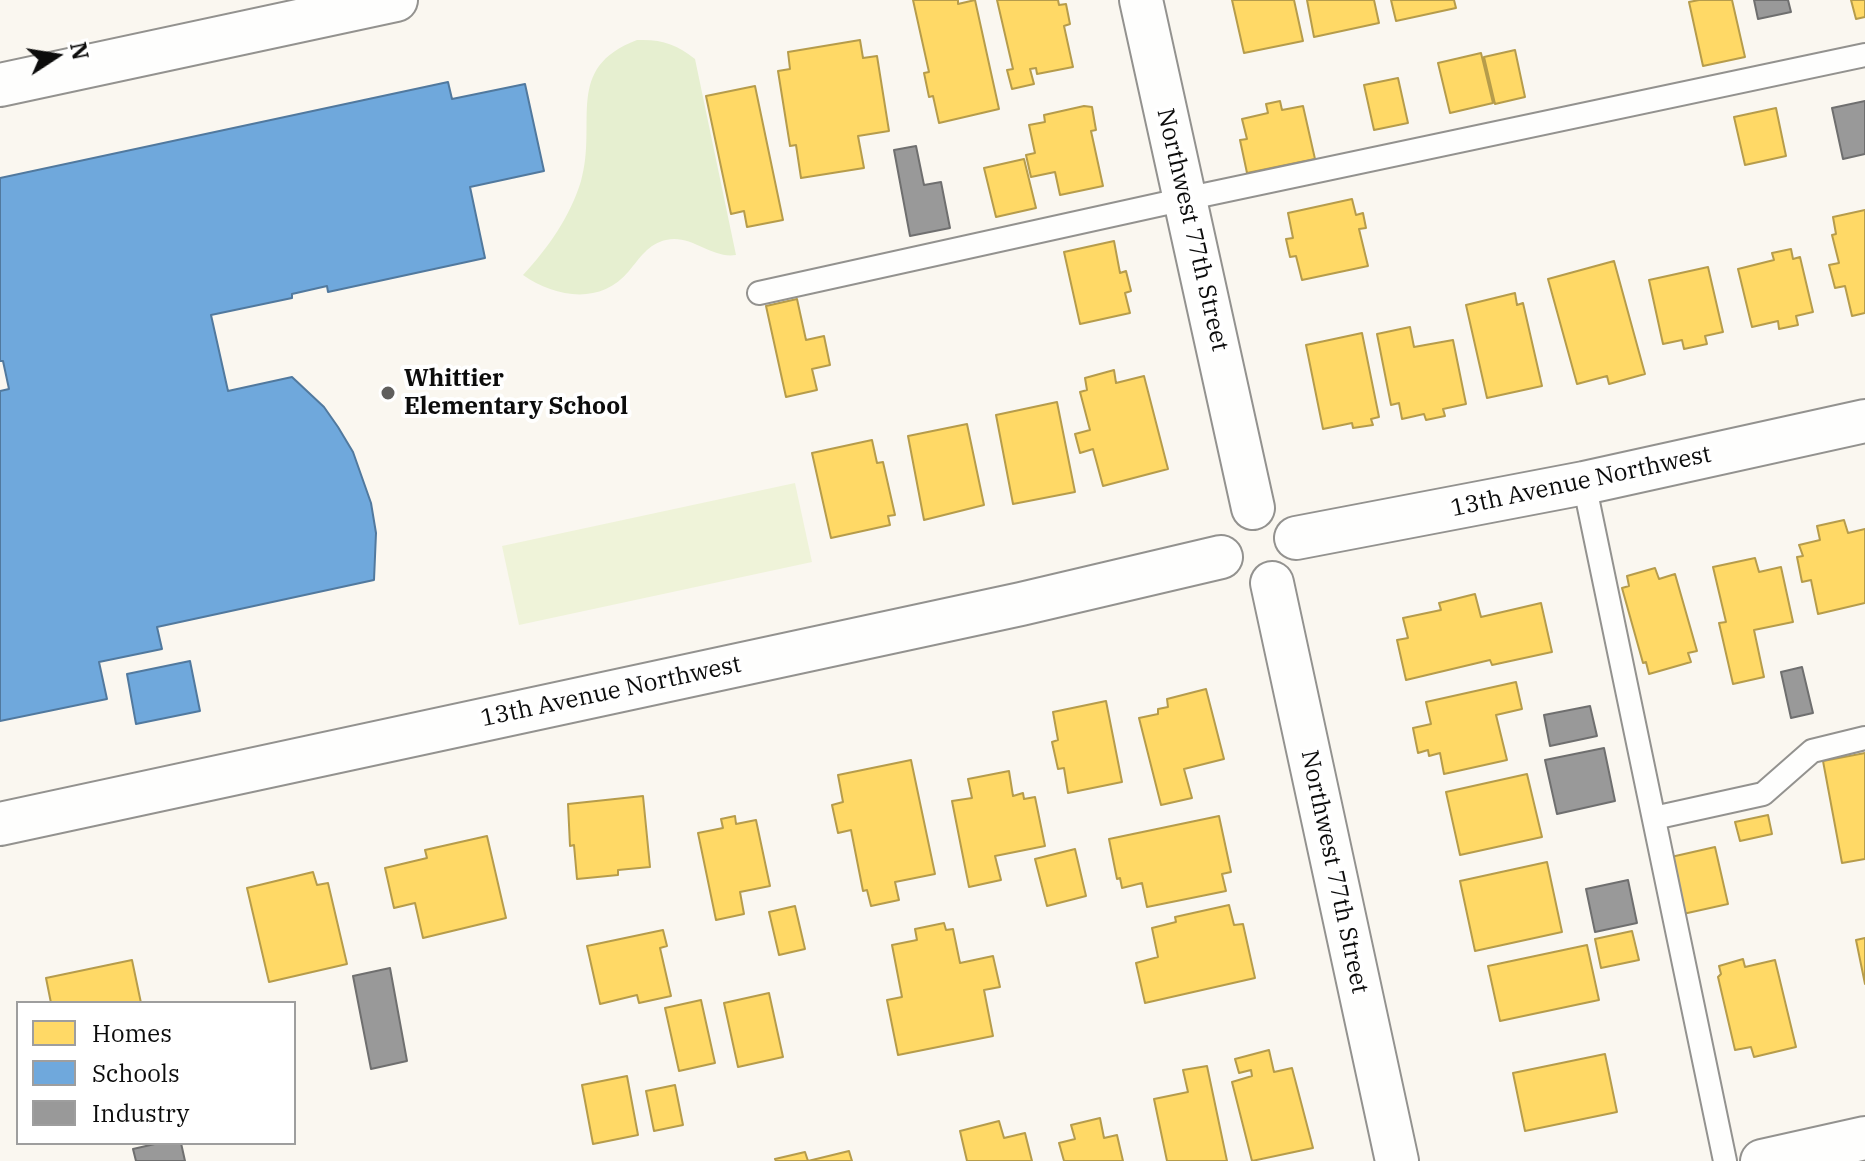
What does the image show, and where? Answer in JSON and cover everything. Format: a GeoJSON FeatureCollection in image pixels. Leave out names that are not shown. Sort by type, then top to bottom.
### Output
{"type":"FeatureCollection","features":[{"type":"Feature","properties":{"kind":"street"},"geometry":{"type":"LineString","coordinates":[[0,85],[396,0]]}},
{"type":"Feature","properties":{"kind":"street","name":"Northwest 77th Street"},"geometry":{"type":"LineString","coordinates":[[1141,0],[1253,508]]}},
{"type":"Feature","properties":{"kind":"street","name":"13th Avenue Northwest"},"geometry":{"type":"LineString","coordinates":[[1296,538],[1584,483],[1865,421]]}},
{"type":"Feature","properties":{"kind":"street"},"geometry":{"type":"LineString","coordinates":[[1253,508],[1279,513],[1288,521],[1296,538],[1296,556],[1291,567],[1272,583],[1259,585],[1236,578],[1221,557],[1223,531],[1240,512],[1253,508]]}},
{"type":"Feature","properties":{"kind":"street","name":"13th Avenue Northwest"},"geometry":{"type":"LineString","coordinates":[[0,824],[1007,607],[1221,557]]}},
{"type":"Feature","properties":{"kind":"street","name":"Northwest 77th Street"},"geometry":{"type":"LineString","coordinates":[[1272,583],[1397,1161]]}},
{"type":"Feature","properties":{"kind":"street"},"geometry":{"type":"LineString","coordinates":[[1762,1161],[1865,1138]]}},
{"type":"Feature","properties":{"kind":"lane"},"geometry":{"type":"LineString","coordinates":[[759,293],[1865,55]]}},
{"type":"Feature","properties":{"kind":"lane"},"geometry":{"type":"LineString","coordinates":[[1584,483],[1725,1161]]}},
{"type":"Feature","properties":{"kind":"lane"},"geometry":{"type":"LineString","coordinates":[[1654,818],[1763,794],[1812,751],[1865,738]]}},
{"type":"Feature","properties":{"kind":"green space"},"geometry":{"type":"Polygon","coordinates":[[[637,40],[668,44],[695,59],[736,255],[718,254],[684,240],[666,240],[649,248],[629,271],[605,289],[577,294],[549,289],[523,275],[557,231],[581,181],[591,81],[599,66],[614,52],[637,40]]]}},
{"type":"Feature","properties":{"kind":"green space"},"geometry":{"type":"Polygon","coordinates":[[[795,483],[812,562],[519,625],[502,546],[795,483]]]}},
{"type":"Feature","properties":{"kind":"building: Homes"},"geometry":{"type":"Polygon","coordinates":[[[913,0],[958,0],[958,4],[975,0],[999,109],[939,123],[933,96],[929,97],[924,73],[929,72],[913,0]]]}},
{"type":"Feature","properties":{"kind":"building: Homes"},"geometry":{"type":"Polygon","coordinates":[[[997,0],[1058,0],[1059,5],[1066,4],[1070,24],[1064,26],[1073,67],[1037,74],[1036,68],[1030,69],[1034,84],[1012,89],[1007,70],[1013,69],[997,0]]]}},
{"type":"Feature","properties":{"kind":"building: Homes"},"geometry":{"type":"Polygon","coordinates":[[[1232,0],[1294,0],[1303,41],[1244,53],[1232,0]]]}},
{"type":"Feature","properties":{"kind":"building: Homes"},"geometry":{"type":"Polygon","coordinates":[[[1307,0],[1374,0],[1379,23],[1314,37],[1307,0]]]}},
{"type":"Feature","properties":{"kind":"building: Homes"},"geometry":{"type":"Polygon","coordinates":[[[1391,0],[1454,0],[1456,8],[1396,21],[1391,0]]]}},
{"type":"Feature","properties":{"kind":"building: Homes"},"geometry":{"type":"Polygon","coordinates":[[[1732,0],[1745,57],[1703,66],[1689,2],[1732,0]]]}},
{"type":"Feature","properties":{"kind":"building: Homes"},"geometry":{"type":"Polygon","coordinates":[[[1851,0],[1865,0],[1865,17],[1856,19],[1851,0]]]}},
{"type":"Feature","properties":{"kind":"building: Homes"},"geometry":{"type":"Polygon","coordinates":[[[860,40],[863,58],[877,56],[889,131],[858,136],[864,168],[801,178],[796,145],[790,146],[778,71],[790,69],[788,52],[860,40]]]}},
{"type":"Feature","properties":{"kind":"building: Homes"},"geometry":{"type":"Polygon","coordinates":[[[1515,50],[1525,97],[1495,104],[1484,57],[1515,50]]]}},
{"type":"Feature","properties":{"kind":"building: Homes"},"geometry":{"type":"Polygon","coordinates":[[[1481,53],[1493,103],[1450,113],[1438,63],[1481,53]]]}},
{"type":"Feature","properties":{"kind":"building: Homes"},"geometry":{"type":"Polygon","coordinates":[[[1398,78],[1408,123],[1374,130],[1364,85],[1398,78]]]}},
{"type":"Feature","properties":{"kind":"building: Homes"},"geometry":{"type":"Polygon","coordinates":[[[755,86],[783,220],[747,227],[744,211],[731,214],[706,96],[755,86]]]}},
{"type":"Feature","properties":{"kind":"building: Homes"},"geometry":{"type":"Polygon","coordinates":[[[1280,101],[1282,110],[1303,106],[1315,159],[1247,173],[1240,140],[1247,139],[1242,119],[1268,113],[1266,104],[1280,101]]]}},
{"type":"Feature","properties":{"kind":"building: Homes"},"geometry":{"type":"Polygon","coordinates":[[[1092,107],[1096,130],[1091,131],[1103,186],[1060,195],[1055,172],[1031,177],[1026,155],[1035,153],[1029,125],[1045,122],[1044,115],[1092,107]]]}},
{"type":"Feature","properties":{"kind":"building: Homes"},"geometry":{"type":"Polygon","coordinates":[[[1776,108],[1786,156],[1745,165],[1734,117],[1776,108]]]}},
{"type":"Feature","properties":{"kind":"building: Homes"},"geometry":{"type":"Polygon","coordinates":[[[1024,159],[1036,208],[996,217],[984,168],[1024,159]]]}},
{"type":"Feature","properties":{"kind":"building: Homes"},"geometry":{"type":"Polygon","coordinates":[[[1352,199],[1356,215],[1363,213],[1366,228],[1359,229],[1368,266],[1302,280],[1296,256],[1290,257],[1286,239],[1293,238],[1288,213],[1352,199]]]}},
{"type":"Feature","properties":{"kind":"building: Homes"},"geometry":{"type":"Polygon","coordinates":[[[1865,210],[1865,313],[1852,316],[1845,286],[1835,288],[1829,265],[1839,263],[1832,235],[1836,234],[1833,217],[1865,210]]]}},
{"type":"Feature","properties":{"kind":"building: Homes"},"geometry":{"type":"Polygon","coordinates":[[[1114,241],[1120,273],[1126,271],[1131,291],[1125,293],[1130,313],[1080,324],[1064,252],[1114,241]]]}},
{"type":"Feature","properties":{"kind":"building: Homes"},"geometry":{"type":"Polygon","coordinates":[[[1791,249],[1793,259],[1800,257],[1813,312],[1796,316],[1798,325],[1779,329],[1778,321],[1752,327],[1738,269],[1774,260],[1772,253],[1791,249]]]}},
{"type":"Feature","properties":{"kind":"building: Homes"},"geometry":{"type":"Polygon","coordinates":[[[1614,261],[1645,374],[1609,384],[1607,376],[1577,384],[1548,279],[1614,261]]]}},
{"type":"Feature","properties":{"kind":"building: Homes"},"geometry":{"type":"Polygon","coordinates":[[[1708,267],[1723,332],[1705,336],[1707,344],[1684,349],[1682,340],[1663,344],[1649,280],[1708,267]]]}},
{"type":"Feature","properties":{"kind":"building: Homes"},"geometry":{"type":"Polygon","coordinates":[[[1515,293],[1517,305],[1523,303],[1542,386],[1487,398],[1466,305],[1515,293]]]}},
{"type":"Feature","properties":{"kind":"building: Homes"},"geometry":{"type":"Polygon","coordinates":[[[797,299],[806,340],[824,336],[830,365],[812,369],[817,390],[786,397],[766,306],[797,299]]]}},
{"type":"Feature","properties":{"kind":"building: Homes"},"geometry":{"type":"Polygon","coordinates":[[[1410,327],[1414,347],[1453,340],[1466,404],[1443,409],[1445,416],[1426,420],[1424,414],[1402,419],[1399,403],[1391,405],[1377,334],[1410,327]]]}},
{"type":"Feature","properties":{"kind":"building: Homes"},"geometry":{"type":"Polygon","coordinates":[[[1362,333],[1379,417],[1371,419],[1373,425],[1353,428],[1352,423],[1323,429],[1306,345],[1362,333]]]}},
{"type":"Feature","properties":{"kind":"building: Homes"},"geometry":{"type":"Polygon","coordinates":[[[1114,370],[1116,383],[1144,376],[1168,469],[1103,486],[1093,449],[1080,453],[1075,434],[1090,430],[1080,392],[1087,390],[1085,378],[1114,370]]]}},
{"type":"Feature","properties":{"kind":"building: Homes"},"geometry":{"type":"Polygon","coordinates":[[[1057,402],[1075,492],[1013,504],[996,415],[1057,402]]]}},
{"type":"Feature","properties":{"kind":"building: Homes"},"geometry":{"type":"Polygon","coordinates":[[[967,424],[984,505],[924,520],[908,436],[967,424]]]}},
{"type":"Feature","properties":{"kind":"building: Homes"},"geometry":{"type":"Polygon","coordinates":[[[872,440],[877,463],[883,462],[895,515],[888,516],[890,525],[831,538],[812,453],[872,440]]]}},
{"type":"Feature","properties":{"kind":"building: Homes"},"geometry":{"type":"Polygon","coordinates":[[[1844,520],[1848,533],[1865,529],[1865,603],[1818,614],[1811,580],[1802,582],[1797,557],[1803,556],[1799,545],[1820,540],[1817,526],[1844,520]]]}},
{"type":"Feature","properties":{"kind":"building: Homes"},"geometry":{"type":"Polygon","coordinates":[[[1755,558],[1759,572],[1781,567],[1793,622],[1754,630],[1764,677],[1733,684],[1719,623],[1726,622],[1713,567],[1755,558]]]}},
{"type":"Feature","properties":{"kind":"building: Homes"},"geometry":{"type":"Polygon","coordinates":[[[1655,568],[1659,579],[1675,574],[1697,651],[1688,653],[1691,662],[1649,674],[1646,662],[1643,663],[1622,588],[1629,586],[1627,576],[1655,568]]]}},
{"type":"Feature","properties":{"kind":"building: Homes"},"geometry":{"type":"Polygon","coordinates":[[[1475,594],[1481,617],[1541,603],[1552,652],[1492,665],[1490,660],[1406,680],[1397,640],[1408,638],[1403,618],[1441,610],[1439,603],[1475,594]]]}},
{"type":"Feature","properties":{"kind":"building: Homes"},"geometry":{"type":"Polygon","coordinates":[[[1516,682],[1522,709],[1496,715],[1507,760],[1444,774],[1440,753],[1429,756],[1428,750],[1418,753],[1413,728],[1431,724],[1426,702],[1516,682]]]}},
{"type":"Feature","properties":{"kind":"building: Homes"},"geometry":{"type":"Polygon","coordinates":[[[1206,689],[1224,759],[1184,769],[1192,798],[1161,805],[1139,718],[1158,714],[1158,709],[1168,707],[1167,699],[1206,689]]]}},
{"type":"Feature","properties":{"kind":"building: Homes"},"geometry":{"type":"Polygon","coordinates":[[[1106,701],[1122,782],[1068,793],[1064,768],[1058,769],[1052,742],[1058,740],[1053,712],[1106,701]]]}},
{"type":"Feature","properties":{"kind":"building: Homes"},"geometry":{"type":"Polygon","coordinates":[[[1865,753],[1865,859],[1842,863],[1823,761],[1865,753]]]}},
{"type":"Feature","properties":{"kind":"building: Homes"},"geometry":{"type":"Polygon","coordinates":[[[911,760],[935,874],[895,882],[899,900],[871,906],[867,890],[863,891],[851,830],[838,833],[832,805],[843,802],[838,775],[911,760]]]}},
{"type":"Feature","properties":{"kind":"building: Homes"},"geometry":{"type":"Polygon","coordinates":[[[1009,771],[1013,796],[1023,793],[1024,799],[1035,797],[1045,846],[995,856],[1001,880],[969,887],[952,801],[972,798],[968,779],[1009,771]]]}},
{"type":"Feature","properties":{"kind":"building: Homes"},"geometry":{"type":"Polygon","coordinates":[[[1527,774],[1542,837],[1460,855],[1446,792],[1527,774]]]}},
{"type":"Feature","properties":{"kind":"building: Homes"},"geometry":{"type":"Polygon","coordinates":[[[643,796],[650,867],[618,870],[618,875],[577,879],[574,845],[570,846],[568,804],[643,796]]]}},
{"type":"Feature","properties":{"kind":"building: Homes"},"geometry":{"type":"Polygon","coordinates":[[[1768,815],[1772,834],[1740,841],[1735,822],[1768,815]]]}},
{"type":"Feature","properties":{"kind":"building: Homes"},"geometry":{"type":"Polygon","coordinates":[[[735,816],[736,824],[756,820],[770,886],[740,892],[744,914],[716,920],[698,833],[723,828],[721,819],[735,816]]]}},
{"type":"Feature","properties":{"kind":"building: Homes"},"geometry":{"type":"Polygon","coordinates":[[[1219,816],[1231,872],[1222,874],[1226,891],[1147,907],[1142,883],[1122,888],[1120,878],[1117,879],[1109,839],[1219,816]]]}},
{"type":"Feature","properties":{"kind":"building: Homes"},"geometry":{"type":"Polygon","coordinates":[[[487,836],[506,918],[423,938],[415,903],[394,908],[385,868],[427,858],[425,850],[487,836]]]}},
{"type":"Feature","properties":{"kind":"building: Homes"},"geometry":{"type":"Polygon","coordinates":[[[1715,847],[1728,904],[1683,914],[1671,857],[1715,847]]]}},
{"type":"Feature","properties":{"kind":"building: Homes"},"geometry":{"type":"Polygon","coordinates":[[[1075,849],[1086,896],[1047,906],[1035,859],[1075,849]]]}},
{"type":"Feature","properties":{"kind":"building: Homes"},"geometry":{"type":"Polygon","coordinates":[[[1547,862],[1562,932],[1475,951],[1460,881],[1547,862]]]}},
{"type":"Feature","properties":{"kind":"building: Homes"},"geometry":{"type":"Polygon","coordinates":[[[313,872],[317,885],[328,883],[347,964],[269,982],[247,888],[313,872]]]}},
{"type":"Feature","properties":{"kind":"building: Homes"},"geometry":{"type":"Polygon","coordinates":[[[1229,905],[1234,925],[1243,924],[1255,978],[1145,1003],[1136,963],[1158,957],[1152,928],[1176,922],[1175,917],[1229,905]]]}},
{"type":"Feature","properties":{"kind":"building: Homes"},"geometry":{"type":"Polygon","coordinates":[[[795,906],[805,949],[779,955],[769,912],[795,906]]]}},
{"type":"Feature","properties":{"kind":"building: Homes"},"geometry":{"type":"Polygon","coordinates":[[[944,923],[946,930],[953,929],[960,963],[993,956],[1000,987],[984,990],[993,1036],[898,1055],[887,1000],[902,997],[892,945],[917,940],[915,929],[944,923]]]}},
{"type":"Feature","properties":{"kind":"building: Homes"},"geometry":{"type":"Polygon","coordinates":[[[663,930],[667,946],[660,948],[671,996],[639,1003],[637,995],[600,1004],[587,946],[663,930]]]}},
{"type":"Feature","properties":{"kind":"building: Homes"},"geometry":{"type":"Polygon","coordinates":[[[1632,931],[1639,960],[1601,968],[1595,939],[1632,931]]]}},
{"type":"Feature","properties":{"kind":"building: Homes"},"geometry":{"type":"Polygon","coordinates":[[[1865,938],[1865,984],[1856,940],[1865,938]]]}},
{"type":"Feature","properties":{"kind":"building: Homes"},"geometry":{"type":"Polygon","coordinates":[[[1587,945],[1599,1000],[1500,1021],[1488,966],[1587,945]]]}},
{"type":"Feature","properties":{"kind":"building: Homes"},"geometry":{"type":"Polygon","coordinates":[[[1743,959],[1745,967],[1775,960],[1796,1047],[1754,1057],[1751,1047],[1735,1050],[1718,977],[1721,974],[1719,966],[1743,959]]]}},
{"type":"Feature","properties":{"kind":"building: Homes"},"geometry":{"type":"Polygon","coordinates":[[[132,960],[141,1001],[51,1001],[46,978],[132,960]]]}},
{"type":"Feature","properties":{"kind":"building: Homes"},"geometry":{"type":"Polygon","coordinates":[[[769,993],[783,1057],[738,1067],[724,1003],[769,993]]]}},
{"type":"Feature","properties":{"kind":"building: Homes"},"geometry":{"type":"Polygon","coordinates":[[[701,1000],[715,1063],[679,1071],[665,1008],[701,1000]]]}},
{"type":"Feature","properties":{"kind":"building: Homes"},"geometry":{"type":"Polygon","coordinates":[[[1269,1050],[1274,1072],[1292,1068],[1313,1148],[1252,1161],[1232,1082],[1252,1076],[1251,1070],[1239,1073],[1235,1059],[1269,1050]]]}},
{"type":"Feature","properties":{"kind":"building: Homes"},"geometry":{"type":"Polygon","coordinates":[[[1605,1054],[1617,1112],[1525,1131],[1513,1073],[1605,1054]]]}},
{"type":"Feature","properties":{"kind":"building: Homes"},"geometry":{"type":"Polygon","coordinates":[[[1207,1066],[1227,1161],[1167,1161],[1154,1099],[1188,1092],[1183,1070],[1207,1066]]]}},
{"type":"Feature","properties":{"kind":"building: Homes"},"geometry":{"type":"Polygon","coordinates":[[[627,1076],[638,1135],[593,1144],[582,1085],[627,1076]]]}},
{"type":"Feature","properties":{"kind":"building: Homes"},"geometry":{"type":"Polygon","coordinates":[[[675,1085],[683,1125],[654,1131],[646,1091],[675,1085]]]}},
{"type":"Feature","properties":{"kind":"building: Homes"},"geometry":{"type":"Polygon","coordinates":[[[1100,1118],[1104,1138],[1117,1135],[1123,1161],[1064,1161],[1059,1143],[1075,1139],[1071,1125],[1100,1118]]]}},
{"type":"Feature","properties":{"kind":"building: Homes"},"geometry":{"type":"Polygon","coordinates":[[[999,1121],[1004,1138],[1025,1133],[1032,1161],[967,1161],[960,1131],[999,1121]]]}},
{"type":"Feature","properties":{"kind":"building: Homes"},"geometry":{"type":"Polygon","coordinates":[[[849,1151],[852,1161],[808,1161],[849,1151]]]}},
{"type":"Feature","properties":{"kind":"building: Homes"},"geometry":{"type":"Polygon","coordinates":[[[805,1152],[808,1161],[776,1161],[775,1159],[805,1152]]]}},
{"type":"Feature","properties":{"kind":"building: Schools"},"geometry":{"type":"Polygon","coordinates":[[[448,82],[452,99],[525,84],[544,171],[470,187],[485,258],[328,292],[327,286],[292,294],[292,298],[211,315],[228,391],[292,377],[324,407],[338,427],[353,452],[371,503],[376,533],[374,580],[157,627],[162,649],[99,662],[107,699],[0,721],[0,391],[9,389],[3,361],[0,361],[0,178],[448,82]]]}},
{"type":"Feature","properties":{"kind":"building: Schools"},"geometry":{"type":"Polygon","coordinates":[[[190,661],[200,711],[136,724],[127,674],[190,661]]]}},
{"type":"Feature","properties":{"kind":"building: Industry"},"geometry":{"type":"Polygon","coordinates":[[[1754,0],[1788,0],[1791,12],[1758,19],[1754,0]]]}},
{"type":"Feature","properties":{"kind":"building: Industry"},"geometry":{"type":"Polygon","coordinates":[[[1865,101],[1865,154],[1843,159],[1832,108],[1865,101]]]}},
{"type":"Feature","properties":{"kind":"building: Industry"},"geometry":{"type":"Polygon","coordinates":[[[916,146],[924,185],[941,182],[950,228],[910,236],[894,150],[916,146]]]}},
{"type":"Feature","properties":{"kind":"building: Industry"},"geometry":{"type":"Polygon","coordinates":[[[1802,667],[1813,713],[1791,718],[1781,672],[1802,667]]]}},
{"type":"Feature","properties":{"kind":"building: Industry"},"geometry":{"type":"Polygon","coordinates":[[[1590,706],[1597,736],[1550,746],[1544,715],[1590,706]]]}},
{"type":"Feature","properties":{"kind":"building: Industry"},"geometry":{"type":"Polygon","coordinates":[[[1604,748],[1615,801],[1557,814],[1545,760],[1604,748]]]}},
{"type":"Feature","properties":{"kind":"building: Industry"},"geometry":{"type":"Polygon","coordinates":[[[1628,880],[1637,923],[1595,932],[1586,889],[1628,880]]]}},
{"type":"Feature","properties":{"kind":"building: Industry"},"geometry":{"type":"Polygon","coordinates":[[[390,968],[407,1061],[371,1069],[353,976],[390,968]]]}},
{"type":"Feature","properties":{"kind":"building: Industry"},"geometry":{"type":"Polygon","coordinates":[[[150,1145],[181,1145],[185,1161],[136,1161],[133,1149],[150,1145]]]}},
{"type":"Feature","properties":{"kind":"place","name":"Whittier Elementary School"},"geometry":{"type":"Point","coordinates":[388,393]}}]}
